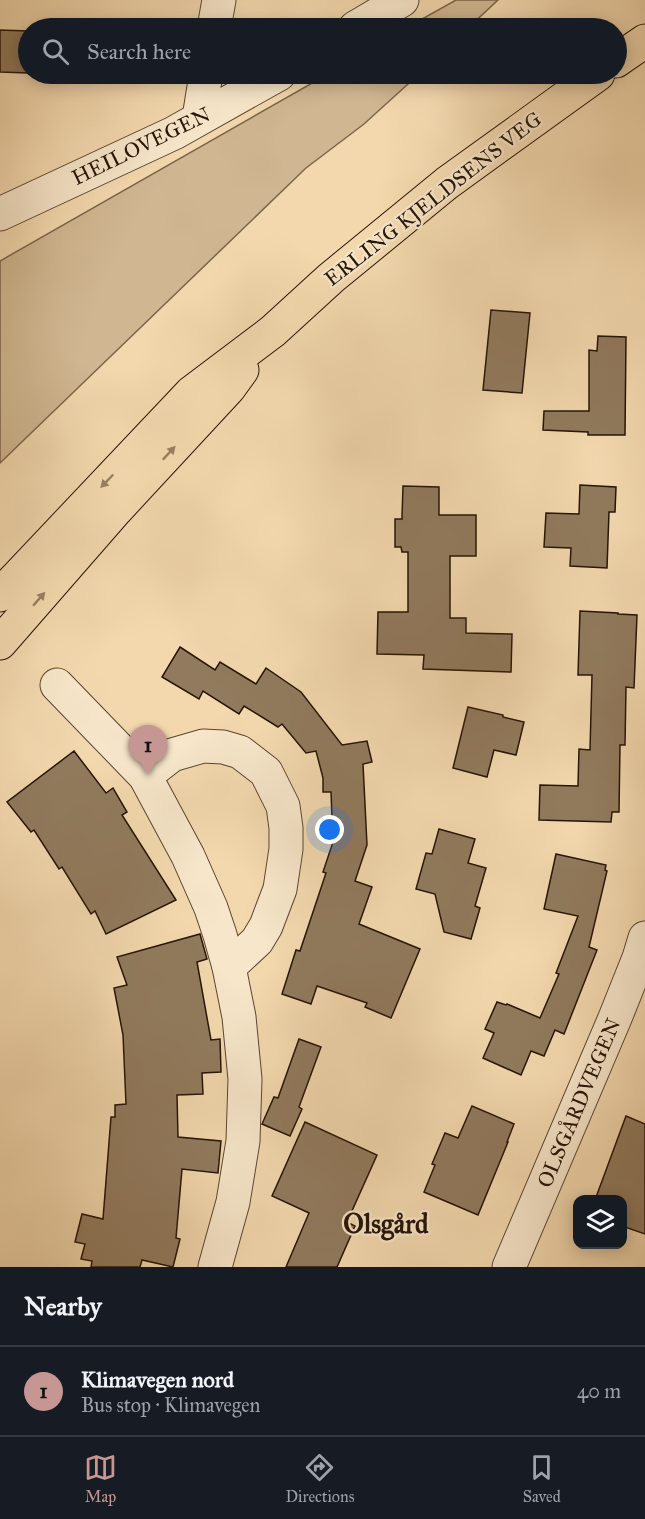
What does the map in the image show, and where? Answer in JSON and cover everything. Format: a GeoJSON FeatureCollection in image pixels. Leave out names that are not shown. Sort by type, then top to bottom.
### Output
{"type":"FeatureCollection","features":[{"type":"Feature","properties":{"kind":"highway"},"geometry":{"type":"LineString","coordinates":[[627,54],[645,42]]}},
{"type":"Feature","properties":{"kind":"highway","name":"ERLING KJELDSENS VEG"},"geometry":{"type":"LineString","coordinates":[[0,595],[191,393],[273,331],[331,278],[447,183],[584,84]]}},
{"type":"Feature","properties":{"kind":"highway","name":"ERLING KJELDSENS VEG"},"geometry":{"type":"LineString","coordinates":[[0,643],[117,510],[229,388],[273,331]]}},
{"type":"Feature","properties":{"kind":"street"},"geometry":{"type":"LineString","coordinates":[[216,18],[219,0]]}},
{"type":"Feature","properties":{"kind":"street"},"geometry":{"type":"LineString","coordinates":[[371,18],[402,0]]}},
{"type":"Feature","properties":{"kind":"street"},"geometry":{"type":"LineString","coordinates":[[199,118],[204,84]]}},
{"type":"Feature","properties":{"kind":"street","name":"HEILOVEGEN"},"geometry":{"type":"LineString","coordinates":[[0,214],[164,138],[261,84]]}},
{"type":"Feature","properties":{"kind":"street"},"geometry":{"type":"LineString","coordinates":[[57,685],[145,776],[188,856],[212,908],[229,967],[239,1017],[245,1079],[243,1141],[233,1202],[215,1267]]}},
{"type":"Feature","properties":{"kind":"street"},"geometry":{"type":"LineString","coordinates":[[145,776],[172,755],[203,746],[223,747],[240,752],[266,772],[283,806],[286,849],[280,889],[266,927],[257,941],[229,967]]}},
{"type":"Feature","properties":{"kind":"street","name":"OLSGÅRDVEGEN"},"geometry":{"type":"LineString","coordinates":[[509,1267],[611,1028],[645,938]]}},
{"type":"Feature","properties":{"kind":"shaded area"},"geometry":{"type":"Polygon","coordinates":[[[456,0],[498,0],[479,18],[424,18],[456,0]]]}},
{"type":"Feature","properties":{"kind":"shaded area"},"geometry":{"type":"Polygon","coordinates":[[[310,84],[408,84],[364,124],[306,168],[0,463],[0,261],[310,84]]]}},
{"type":"Feature","properties":{"kind":"building"},"geometry":{"type":"Polygon","coordinates":[[[0,30],[18,31],[18,73],[0,72],[0,30]]]}},
{"type":"Feature","properties":{"kind":"building"},"geometry":{"type":"Polygon","coordinates":[[[491,310],[530,313],[522,393],[483,390],[491,310]]]}},
{"type":"Feature","properties":{"kind":"building"},"geometry":{"type":"Polygon","coordinates":[[[598,336],[626,337],[625,435],[588,435],[588,432],[543,430],[544,411],[589,411],[589,350],[597,351],[598,336]]]}},
{"type":"Feature","properties":{"kind":"building"},"geometry":{"type":"Polygon","coordinates":[[[580,485],[616,487],[615,512],[609,512],[607,568],[570,566],[571,548],[544,547],[546,513],[579,514],[580,485]]]}},
{"type":"Feature","properties":{"kind":"building"},"geometry":{"type":"Polygon","coordinates":[[[403,486],[439,487],[439,515],[476,515],[476,556],[450,556],[450,618],[466,618],[466,633],[512,634],[511,672],[423,669],[424,655],[377,654],[378,612],[408,612],[408,552],[402,552],[401,547],[395,547],[395,519],[402,519],[403,486]]]}},
{"type":"Feature","properties":{"kind":"building"},"geometry":{"type":"Polygon","coordinates":[[[580,611],[637,615],[634,688],[626,687],[625,745],[620,745],[619,812],[612,812],[611,822],[539,820],[540,785],[578,786],[579,749],[590,750],[592,675],[578,675],[580,611]]]}},
{"type":"Feature","properties":{"kind":"building"},"geometry":{"type":"Polygon","coordinates":[[[180,647],[215,670],[220,662],[256,684],[266,668],[301,692],[342,745],[367,741],[372,762],[363,764],[367,845],[355,881],[372,887],[359,924],[420,949],[391,1018],[365,1007],[367,1003],[317,986],[311,1004],[282,994],[296,950],[300,951],[326,873],[323,872],[336,833],[328,830],[332,818],[331,792],[323,792],[323,778],[316,751],[306,753],[282,724],[278,727],[244,706],[239,714],[203,691],[199,699],[162,677],[180,647]]]}},
{"type":"Feature","properties":{"kind":"building"},"geometry":{"type":"Polygon","coordinates":[[[468,707],[524,722],[516,755],[494,750],[487,777],[453,768],[468,707]]]}},
{"type":"Feature","properties":{"kind":"building"},"geometry":{"type":"Polygon","coordinates":[[[74,751],[106,793],[113,788],[127,812],[122,815],[176,900],[106,934],[95,911],[91,914],[62,867],[59,869],[34,830],[31,832],[7,802],[74,751]]]}},
{"type":"Feature","properties":{"kind":"building"},"geometry":{"type":"Polygon","coordinates":[[[439,829],[475,839],[468,863],[486,868],[475,906],[480,908],[471,939],[444,932],[435,894],[416,889],[426,853],[432,854],[439,829]]]}},
{"type":"Feature","properties":{"kind":"building"},"geometry":{"type":"Polygon","coordinates":[[[556,854],[606,865],[605,870],[607,871],[589,947],[597,950],[564,1034],[555,1030],[544,1056],[531,1051],[521,1075],[483,1058],[494,1033],[485,1029],[497,1002],[540,1018],[559,974],[556,973],[578,916],[544,909],[556,854]]]}},
{"type":"Feature","properties":{"kind":"building"},"geometry":{"type":"Polygon","coordinates":[[[200,934],[207,959],[197,962],[211,1040],[220,1039],[221,1072],[202,1073],[203,1094],[177,1095],[178,1137],[221,1141],[218,1173],[182,1169],[176,1238],[180,1239],[173,1267],[142,1260],[140,1267],[91,1267],[92,1261],[81,1259],[85,1244],[75,1242],[82,1214],[103,1219],[111,1117],[115,1117],[115,1105],[126,1104],[123,1035],[114,988],[127,985],[117,957],[200,934]]]}},
{"type":"Feature","properties":{"kind":"building"},"geometry":{"type":"Polygon","coordinates":[[[299,1039],[321,1047],[299,1107],[302,1109],[290,1136],[262,1124],[274,1097],[278,1098],[299,1039]]]}},
{"type":"Feature","properties":{"kind":"building"},"geometry":{"type":"Polygon","coordinates":[[[472,1106],[514,1124],[478,1215],[424,1192],[435,1165],[432,1164],[445,1133],[458,1138],[472,1106]]]}},
{"type":"Feature","properties":{"kind":"building"},"geometry":{"type":"Polygon","coordinates":[[[626,1116],[645,1124],[645,1234],[627,1228],[627,1195],[597,1195],[626,1116]]]}},
{"type":"Feature","properties":{"kind":"building"},"geometry":{"type":"Polygon","coordinates":[[[305,1122],[377,1155],[347,1222],[355,1226],[337,1267],[286,1267],[309,1213],[272,1196],[305,1122]]]}},
{"type":"Feature","properties":{"kind":"place","name":"Klimavegen nord"},"geometry":{"type":"Point","coordinates":[148,775]}},
{"type":"Feature","properties":{"kind":"district","name":"Olsgård"},"geometry":{"type":"Point","coordinates":[386,1224]}}]}
